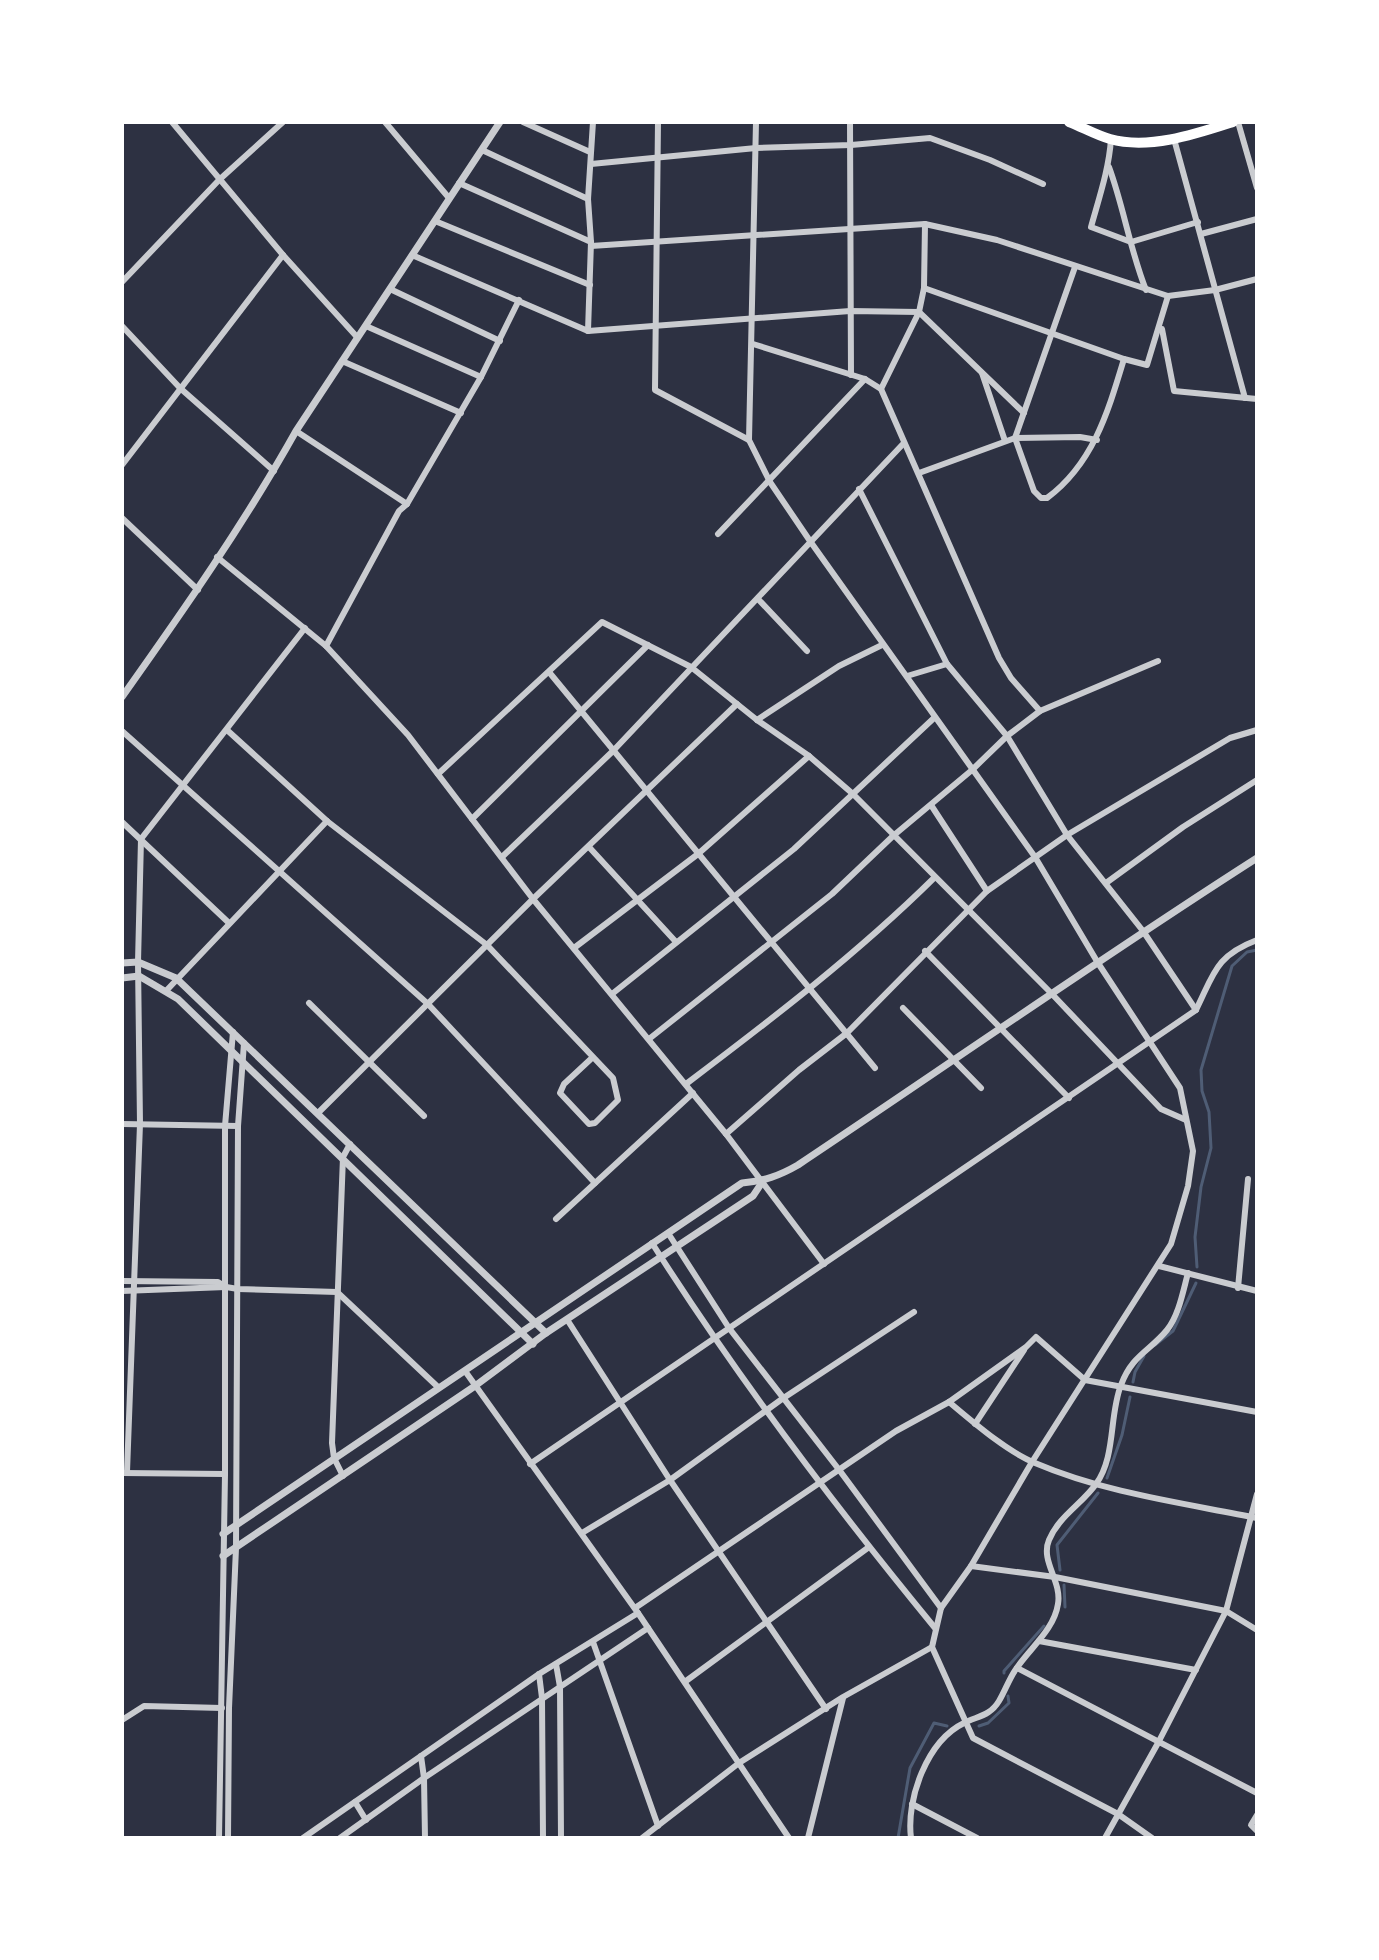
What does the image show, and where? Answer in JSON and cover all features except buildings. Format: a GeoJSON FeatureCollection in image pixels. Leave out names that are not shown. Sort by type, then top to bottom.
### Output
{"type":"FeatureCollection","features":[{"type":"Feature","properties":{"kind":"highway"},"geometry":{"type":"LineString","coordinates":[[1069,122],[1111,139],[1147,142],[1173,138],[1202,127],[1236,122]]}},
{"type":"Feature","properties":{"kind":"street"},"geometry":{"type":"LineString","coordinates":[[172,122],[283,255],[357,337]]}},
{"type":"Feature","properties":{"kind":"street"},"geometry":{"type":"LineString","coordinates":[[122,282],[219,180],[283,122]]}},
{"type":"Feature","properties":{"kind":"street"},"geometry":{"type":"LineString","coordinates":[[385,122],[449,198]]}},
{"type":"Feature","properties":{"kind":"street"},"geometry":{"type":"LineString","coordinates":[[122,697],[198,590],[296,431],[500,122]]}},
{"type":"Feature","properties":{"kind":"street"},"geometry":{"type":"LineString","coordinates":[[523,122],[590,152]]}},
{"type":"Feature","properties":{"kind":"street"},"geometry":{"type":"LineString","coordinates":[[588,331],[591,244],[588,199],[593,122]]}},
{"type":"Feature","properties":{"kind":"street"},"geometry":{"type":"LineString","coordinates":[[658,122],[655,390],[749,440]]}},
{"type":"Feature","properties":{"kind":"street"},"geometry":{"type":"LineString","coordinates":[[756,122],[749,440],[770,482],[810,541],[1035,857],[1098,963],[1180,1088],[1193,1151],[1188,1186],[1171,1244],[1032,1462],[971,1566],[941,1608],[932,1647],[973,1738],[1118,1814],[1152,1838]]}},
{"type":"Feature","properties":{"kind":"street"},"geometry":{"type":"LineString","coordinates":[[850,122],[851,375]]}},
{"type":"Feature","properties":{"kind":"street"},"geometry":{"type":"LineString","coordinates":[[1236,122],[1257,188]]}},
{"type":"Feature","properties":{"kind":"street"},"geometry":{"type":"LineString","coordinates":[[591,164],[756,148],[851,145],[930,138],[1043,184]]}},
{"type":"Feature","properties":{"kind":"street"},"geometry":{"type":"LineString","coordinates":[[1173,138],[1245,398]]}},
{"type":"Feature","properties":{"kind":"street"},"geometry":{"type":"LineString","coordinates":[[1111,139],[1109,166],[1091,227],[1131,242],[1198,222]]}},
{"type":"Feature","properties":{"kind":"street"},"geometry":{"type":"LineString","coordinates":[[482,150],[588,199]]}},
{"type":"Feature","properties":{"kind":"street"},"geometry":{"type":"LineString","coordinates":[[1109,166],[1146,290]]}},
{"type":"Feature","properties":{"kind":"street"},"geometry":{"type":"LineString","coordinates":[[459,183],[591,244],[925,224],[997,240],[1168,296],[1215,290],[1257,279]]}},
{"type":"Feature","properties":{"kind":"street"},"geometry":{"type":"LineString","coordinates":[[1201,234],[1257,219]]}},
{"type":"Feature","properties":{"kind":"street"},"geometry":{"type":"LineString","coordinates":[[435,221],[590,285]]}},
{"type":"Feature","properties":{"kind":"street"},"geometry":{"type":"LineString","coordinates":[[881,389],[919,312],[924,288],[925,224]]}},
{"type":"Feature","properties":{"kind":"street"},"geometry":{"type":"LineString","coordinates":[[122,465],[283,255]]}},
{"type":"Feature","properties":{"kind":"street"},"geometry":{"type":"LineString","coordinates":[[412,255],[588,331],[850,311],[919,312],[1024,413]]}},
{"type":"Feature","properties":{"kind":"street"},"geometry":{"type":"LineString","coordinates":[[1075,267],[1015,438],[1034,491],[1041,498],[1055,492],[1097,440],[1124,359]]}},
{"type":"Feature","properties":{"kind":"street"},"geometry":{"type":"LineString","coordinates":[[924,288],[1147,365],[1168,296]]}},
{"type":"Feature","properties":{"kind":"street"},"geometry":{"type":"LineString","coordinates":[[390,289],[500,341]]}},
{"type":"Feature","properties":{"kind":"street"},"geometry":{"type":"LineString","coordinates":[[326,646],[399,511],[407,504],[461,413],[519,300]]}},
{"type":"Feature","properties":{"kind":"street"},"geometry":{"type":"LineString","coordinates":[[1161,325],[1174,391],[1257,399]]}},
{"type":"Feature","properties":{"kind":"street"},"geometry":{"type":"LineString","coordinates":[[122,326],[180,388],[274,471]]}},
{"type":"Feature","properties":{"kind":"street"},"geometry":{"type":"LineString","coordinates":[[366,326],[481,377]]}},
{"type":"Feature","properties":{"kind":"street"},"geometry":{"type":"LineString","coordinates":[[753,344],[865,379],[881,389],[999,658],[1011,678],[1040,711]]}},
{"type":"Feature","properties":{"kind":"street"},"geometry":{"type":"LineString","coordinates":[[342,361],[461,413]]}},
{"type":"Feature","properties":{"kind":"street"},"geometry":{"type":"LineString","coordinates":[[981,372],[1005,441]]}},
{"type":"Feature","properties":{"kind":"street"},"geometry":{"type":"LineString","coordinates":[[718,534],[865,379]]}},
{"type":"Feature","properties":{"kind":"street"},"geometry":{"type":"LineString","coordinates":[[296,431],[407,504]]}},
{"type":"Feature","properties":{"kind":"street"},"geometry":{"type":"LineString","coordinates":[[919,473],[1015,438],[1080,437],[1097,440]]}},
{"type":"Feature","properties":{"kind":"street"},"geometry":{"type":"LineString","coordinates":[[502,857],[613,751],[903,444]]}},
{"type":"Feature","properties":{"kind":"street"},"geometry":{"type":"LineString","coordinates":[[859,489],[947,664],[1007,736],[1067,835],[1143,931],[1196,1010]]}},
{"type":"Feature","properties":{"kind":"street"},"geometry":{"type":"LineString","coordinates":[[122,518],[198,590]]}},
{"type":"Feature","properties":{"kind":"street"},"geometry":{"type":"LineString","coordinates":[[217,557],[326,646],[408,735],[533,899],[763,1181],[824,1264]]}},
{"type":"Feature","properties":{"kind":"street"},"geometry":{"type":"LineString","coordinates":[[758,599],[807,651]]}},
{"type":"Feature","properties":{"kind":"street"},"geometry":{"type":"LineString","coordinates":[[438,774],[602,622],[691,667],[757,720],[809,756],[853,794],[966,911],[1052,994],[1161,1109],[1186,1120]]}},
{"type":"Feature","properties":{"kind":"street"},"geometry":{"type":"LineString","coordinates":[[225,1474],[125,1472],[140,1124],[138,962],[141,839],[305,628]]}},
{"type":"Feature","properties":{"kind":"street"},"geometry":{"type":"LineString","coordinates":[[472,819],[648,645]]}},
{"type":"Feature","properties":{"kind":"street"},"geometry":{"type":"LineString","coordinates":[[757,720],[839,666],[882,645]]}},
{"type":"Feature","properties":{"kind":"street"},"geometry":{"type":"LineString","coordinates":[[649,1039],[832,894],[893,836],[1040,711],[1158,661]]}},
{"type":"Feature","properties":{"kind":"street"},"geometry":{"type":"LineString","coordinates":[[907,676],[947,664]]}},
{"type":"Feature","properties":{"kind":"street"},"geometry":{"type":"LineString","coordinates":[[549,672],[875,1068]]}},
{"type":"Feature","properties":{"kind":"street"},"geometry":{"type":"LineString","coordinates":[[318,1113],[533,899],[737,704]]}},
{"type":"Feature","properties":{"kind":"street"},"geometry":{"type":"LineString","coordinates":[[612,994],[794,849],[934,718]]}},
{"type":"Feature","properties":{"kind":"street"},"geometry":{"type":"LineString","coordinates":[[227,730],[327,821],[487,945],[613,1078],[618,1100],[595,1123],[589,1124],[560,1093],[564,1084],[593,1057]]}},
{"type":"Feature","properties":{"kind":"street"},"geometry":{"type":"LineString","coordinates":[[726,1134],[847,1033],[987,891],[1067,835],[1230,738],[1257,730]]}},
{"type":"Feature","properties":{"kind":"street"},"geometry":{"type":"LineString","coordinates":[[122,731],[428,1004],[595,1183]]}},
{"type":"Feature","properties":{"kind":"street"},"geometry":{"type":"LineString","coordinates":[[574,948],[698,854],[809,756]]}},
{"type":"Feature","properties":{"kind":"street"},"geometry":{"type":"LineString","coordinates":[[1106,883],[1183,827],[1257,780]]}},
{"type":"Feature","properties":{"kind":"street"},"geometry":{"type":"LineString","coordinates":[[931,805],[987,891]]}},
{"type":"Feature","properties":{"kind":"street"},"geometry":{"type":"LineString","coordinates":[[166,991],[327,821]]}},
{"type":"Feature","properties":{"kind":"street"},"geometry":{"type":"LineString","coordinates":[[122,822],[229,923]]}},
{"type":"Feature","properties":{"kind":"street"},"geometry":{"type":"LineString","coordinates":[[589,847],[676,942]]}},
{"type":"Feature","properties":{"kind":"street"},"geometry":{"type":"LineString","coordinates":[[223,1534],[742,1183],[763,1181],[798,1165],[1143,931],[1257,858]]}},
{"type":"Feature","properties":{"kind":"street"},"geometry":{"type":"LineString","coordinates":[[686,1084],[810,989],[895,917],[934,878]]}},
{"type":"Feature","properties":{"kind":"street"},"geometry":{"type":"LineString","coordinates":[[530,1464],[1196,1010],[1215,968],[1239,948],[1257,940]]}},
{"type":"Feature","properties":{"kind":"street"},"geometry":{"type":"LineString","coordinates":[[925,951],[1069,1098]]}},
{"type":"Feature","properties":{"kind":"street"},"geometry":{"type":"LineString","coordinates":[[122,963],[138,962],[176,978],[546,1333]]}},
{"type":"Feature","properties":{"kind":"street"},"geometry":{"type":"LineString","coordinates":[[122,978],[139,976],[166,991],[343,1157],[533,1344]]}},
{"type":"Feature","properties":{"kind":"street"},"geometry":{"type":"LineString","coordinates":[[309,1003],[424,1116]]}},
{"type":"Feature","properties":{"kind":"street"},"geometry":{"type":"LineString","coordinates":[[903,1008],[981,1088]]}},
{"type":"Feature","properties":{"kind":"street"},"geometry":{"type":"LineString","coordinates":[[219,1838],[225,1474],[225,1126],[233,1032]]}},
{"type":"Feature","properties":{"kind":"street"},"geometry":{"type":"LineString","coordinates":[[228,1838],[229,1708],[236,1548],[238,1126],[244,1043]]}},
{"type":"Feature","properties":{"kind":"street"},"geometry":{"type":"LineString","coordinates":[[556,1219],[693,1093]]}},
{"type":"Feature","properties":{"kind":"street"},"geometry":{"type":"LineString","coordinates":[[122,1124],[238,1126]]}},
{"type":"Feature","properties":{"kind":"street"},"geometry":{"type":"LineString","coordinates":[[343,1476],[334,1458],[337,1292],[343,1157],[350,1144]]}},
{"type":"Feature","properties":{"kind":"street"},"geometry":{"type":"LineString","coordinates":[[1238,1288],[1248,1179]]}},
{"type":"Feature","properties":{"kind":"street"},"geometry":{"type":"LineString","coordinates":[[223,1556],[475,1386],[546,1333],[753,1196],[763,1181]]}},
{"type":"Feature","properties":{"kind":"street"},"geometry":{"type":"LineString","coordinates":[[668,1233],[729,1328],[941,1608]]}},
{"type":"Feature","properties":{"kind":"street"},"geometry":{"type":"LineString","coordinates":[[652,1243],[714,1339],[766,1410],[869,1547],[935,1628]]}},
{"type":"Feature","properties":{"kind":"street"},"geometry":{"type":"LineString","coordinates":[[1159,1266],[1257,1291]]}},
{"type":"Feature","properties":{"kind":"street"},"geometry":{"type":"LineString","coordinates":[[911,1838],[912,1804],[929,1757],[943,1739],[965,1722],[992,1711],[1017,1668],[1056,1615],[1059,1600],[1047,1557],[1048,1542],[1058,1525],[1096,1484],[1104,1468],[1120,1387],[1128,1369],[1167,1329],[1182,1298],[1188,1273]]}},
{"type":"Feature","properties":{"kind":"street"},"geometry":{"type":"LineString","coordinates":[[122,1281],[218,1282],[226,1287]]}},
{"type":"Feature","properties":{"kind":"street"},"geometry":{"type":"LineString","coordinates":[[122,1291],[226,1287],[337,1292],[439,1388]]}},
{"type":"Feature","properties":{"kind":"street"},"geometry":{"type":"LineString","coordinates":[[582,1533],[670,1480],[766,1410],[914,1312]]}},
{"type":"Feature","properties":{"kind":"street"},"geometry":{"type":"LineString","coordinates":[[568,1321],[670,1480],[826,1709]]}},
{"type":"Feature","properties":{"kind":"street"},"geometry":{"type":"LineString","coordinates":[[303,1838],[539,1674],[593,1642],[719,1551],[896,1431],[949,1402],[1036,1337],[1085,1380],[1257,1412]]}},
{"type":"Feature","properties":{"kind":"street"},"geometry":{"type":"LineString","coordinates":[[975,1424],[1026,1347]]}},
{"type":"Feature","properties":{"kind":"street"},"geometry":{"type":"LineString","coordinates":[[465,1371],[686,1681],[789,1838]]}},
{"type":"Feature","properties":{"kind":"street"},"geometry":{"type":"LineString","coordinates":[[949,1402],[975,1424],[1032,1462],[1096,1484],[1254,1518]]}},
{"type":"Feature","properties":{"kind":"street"},"geometry":{"type":"LineString","coordinates":[[1105,1838],[1226,1611],[1254,1518],[1257,1494]]}},
{"type":"Feature","properties":{"kind":"street"},"geometry":{"type":"LineString","coordinates":[[686,1681],[869,1547]]}},
{"type":"Feature","properties":{"kind":"street"},"geometry":{"type":"LineString","coordinates":[[971,1566],[1055,1577],[1226,1611],[1257,1630]]}},
{"type":"Feature","properties":{"kind":"street"},"geometry":{"type":"LineString","coordinates":[[340,1838],[648,1628]]}},
{"type":"Feature","properties":{"kind":"street"},"geometry":{"type":"LineString","coordinates":[[1039,1641],[1196,1670]]}},
{"type":"Feature","properties":{"kind":"street"},"geometry":{"type":"LineString","coordinates":[[593,1642],[658,1826]]}},
{"type":"Feature","properties":{"kind":"street"},"geometry":{"type":"LineString","coordinates":[[642,1838],[739,1763],[843,1697],[932,1647]]}},
{"type":"Feature","properties":{"kind":"street"},"geometry":{"type":"LineString","coordinates":[[556,1664],[560,1687],[561,1838]]}},
{"type":"Feature","properties":{"kind":"street"},"geometry":{"type":"LineString","coordinates":[[1017,1668],[1257,1793]]}},
{"type":"Feature","properties":{"kind":"street"},"geometry":{"type":"LineString","coordinates":[[539,1674],[542,1698],[543,1838]]}},
{"type":"Feature","properties":{"kind":"street"},"geometry":{"type":"LineString","coordinates":[[800,1838],[809,1836],[843,1697]]}},
{"type":"Feature","properties":{"kind":"street"},"geometry":{"type":"LineString","coordinates":[[122,1720],[144,1706],[229,1708]]}},
{"type":"Feature","properties":{"kind":"street"},"geometry":{"type":"LineString","coordinates":[[421,1756],[425,1838]]}},
{"type":"Feature","properties":{"kind":"street"},"geometry":{"type":"LineString","coordinates":[[543,1796],[560,1792]]}},
{"type":"Feature","properties":{"kind":"street"},"geometry":{"type":"LineString","coordinates":[[355,1802],[366,1820]]}},
{"type":"Feature","properties":{"kind":"street"},"geometry":{"type":"LineString","coordinates":[[912,1804],[977,1838]]}},
{"type":"Feature","properties":{"kind":"street"},"geometry":{"type":"LineString","coordinates":[[1254,1828],[1257,1815]]}},
{"type":"Feature","properties":{"kind":"street"},"geometry":{"type":"LineString","coordinates":[[319,1827],[320,1838]]}},
{"type":"Feature","properties":{"kind":"waterway"},"geometry":{"type":"LineString","coordinates":[[1197,1267],[1195,1237],[1201,1187],[1211,1148],[1209,1112],[1202,1091],[1201,1070],[1232,966],[1247,952],[1257,950]]}},
{"type":"Feature","properties":{"kind":"waterway"},"geometry":{"type":"LineString","coordinates":[[1155,1345],[1173,1331],[1196,1283]]}},
{"type":"Feature","properties":{"kind":"waterway"},"geometry":{"type":"LineString","coordinates":[[1133,1382],[1144,1356]]}},
{"type":"Feature","properties":{"kind":"waterway"},"geometry":{"type":"LineString","coordinates":[[1107,1478],[1122,1435],[1130,1397]]}},
{"type":"Feature","properties":{"kind":"waterway"},"geometry":{"type":"LineString","coordinates":[[1060,1570],[1057,1545],[1098,1493]]}},
{"type":"Feature","properties":{"kind":"waterway"},"geometry":{"type":"LineString","coordinates":[[1064,1585],[1065,1607]]}},
{"type":"Feature","properties":{"kind":"waterway"},"geometry":{"type":"LineString","coordinates":[[1004,1673],[1044,1626]]}},
{"type":"Feature","properties":{"kind":"waterway"},"geometry":{"type":"LineString","coordinates":[[979,1726],[988,1723],[1009,1703],[1008,1696]]}},
{"type":"Feature","properties":{"kind":"waterway"},"geometry":{"type":"LineString","coordinates":[[898,1838],[910,1768],[934,1723],[947,1726]]}}]}
